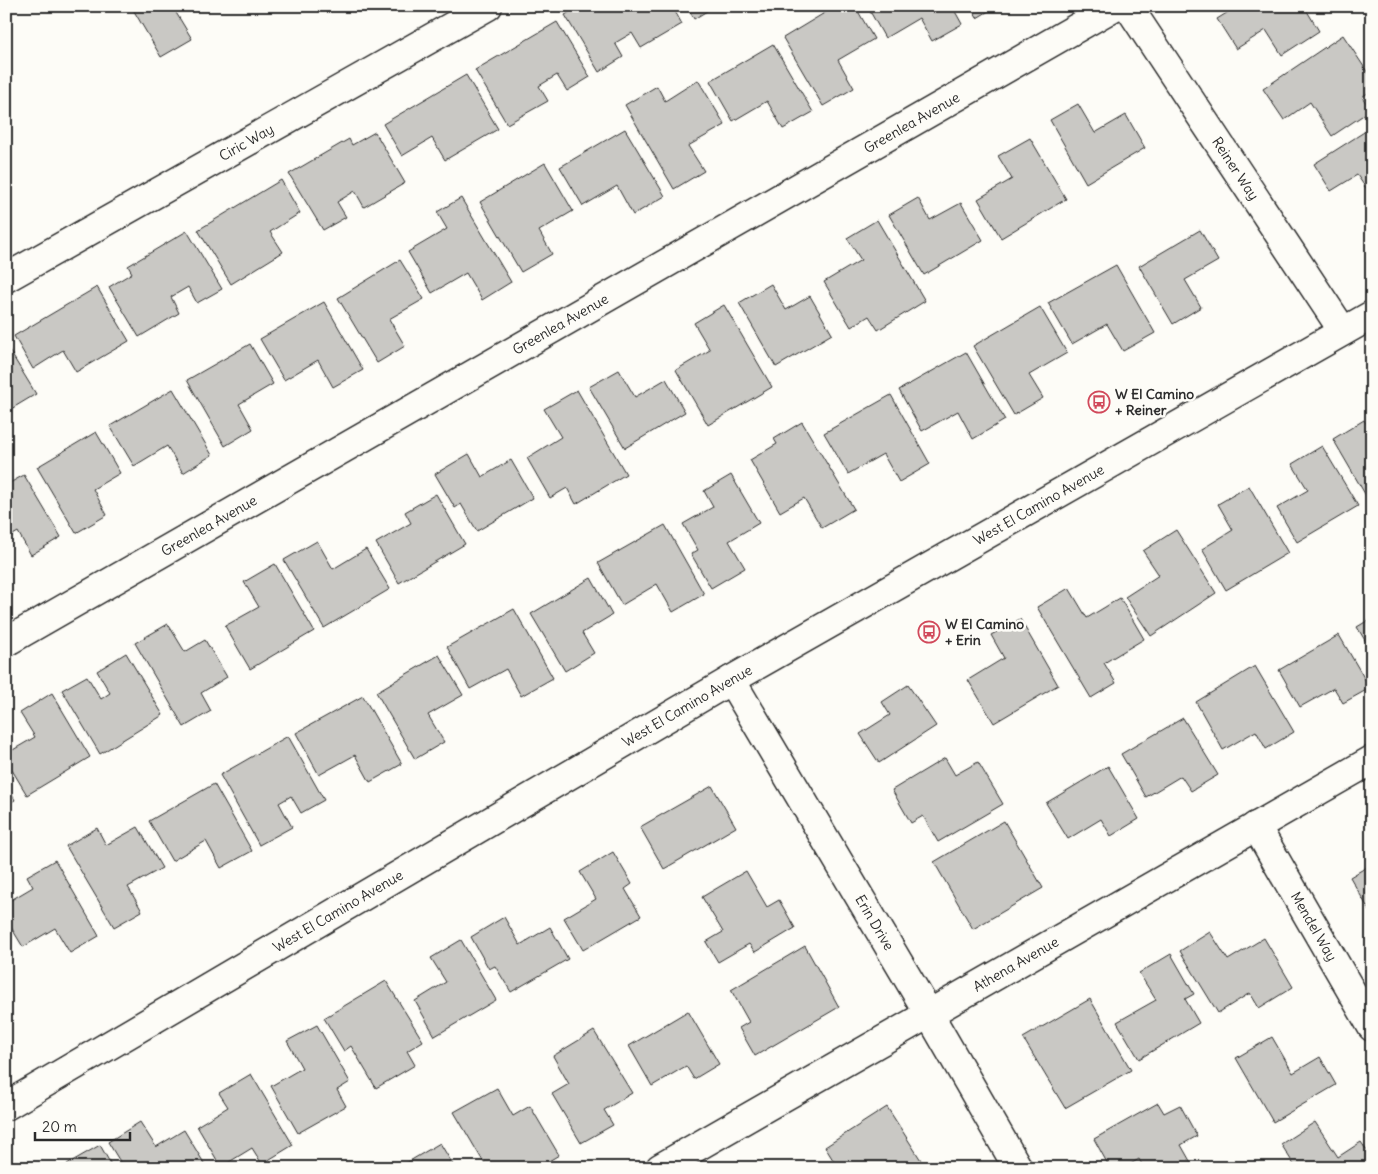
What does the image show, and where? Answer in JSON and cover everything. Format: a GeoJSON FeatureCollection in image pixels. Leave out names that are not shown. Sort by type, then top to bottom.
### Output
{"type":"FeatureCollection","features":[{"type":"Feature","properties":{"kind":"street","name":"Ciric Way"},"geometry":{"type":"LineString","coordinates":[[6,278],[488,6]]}},
{"type":"Feature","properties":{"kind":"street","name":"Greenlea Avenue"},"geometry":{"type":"LineString","coordinates":[[6,642],[1114,6]]}},
{"type":"Feature","properties":{"kind":"street","name":"Reiner Way"},"geometry":{"type":"LineString","coordinates":[[1128,6],[1343,331]]}},
{"type":"Feature","properties":{"kind":"street","name":"West El Camino Avenue"},"geometry":{"type":"LineString","coordinates":[[6,1106],[731,680],[1372,315]]}},
{"type":"Feature","properties":{"kind":"street","name":"Erin Drive"},"geometry":{"type":"LineString","coordinates":[[731,680],[1018,1168]]}},
{"type":"Feature","properties":{"kind":"street","name":"Athena Avenue"},"geometry":{"type":"LineString","coordinates":[[660,1168],[1372,760]]}},
{"type":"Feature","properties":{"kind":"street","name":"Mendel Way"},"geometry":{"type":"LineString","coordinates":[[1256,826],[1372,1027]]}},
{"type":"Feature","properties":{"kind":"building"},"geometry":{"type":"Polygon","coordinates":[[[131,6],[172,6],[192,39],[161,57],[131,6]]]}},
{"type":"Feature","properties":{"kind":"building"},"geometry":{"type":"Polygon","coordinates":[[[579,6],[672,6],[682,24],[641,48],[632,33],[615,43],[623,57],[599,72],[565,15],[579,6]]]}},
{"type":"Feature","properties":{"kind":"building"},"geometry":{"type":"Polygon","coordinates":[[[687,6],[715,6],[694,19],[687,6]]]}},
{"type":"Feature","properties":{"kind":"building"},"geometry":{"type":"Polygon","coordinates":[[[836,6],[855,6],[874,39],[838,60],[854,88],[823,106],[783,38],[836,6]]]}},
{"type":"Feature","properties":{"kind":"building"},"geometry":{"type":"Polygon","coordinates":[[[867,6],[952,6],[962,24],[932,41],[919,18],[885,38],[867,6]]]}},
{"type":"Feature","properties":{"kind":"building"},"geometry":{"type":"Polygon","coordinates":[[[970,6],[997,6],[977,18],[970,6]]]}},
{"type":"Feature","properties":{"kind":"building"},"geometry":{"type":"Polygon","coordinates":[[[1238,6],[1304,6],[1319,31],[1282,55],[1266,30],[1236,49],[1217,19],[1238,6]]]}},
{"type":"Feature","properties":{"kind":"building"},"geometry":{"type":"Polygon","coordinates":[[[557,22],[590,77],[567,91],[557,75],[539,86],[548,101],[507,124],[475,70],[557,22]]]}},
{"type":"Feature","properties":{"kind":"building"},"geometry":{"type":"Polygon","coordinates":[[[1343,35],[1372,79],[1372,90],[1362,97],[1371,110],[1332,136],[1310,102],[1284,120],[1263,89],[1343,35]]]}},
{"type":"Feature","properties":{"kind":"building"},"geometry":{"type":"Polygon","coordinates":[[[773,44],[813,112],[783,129],[767,101],[733,121],[710,81],[773,44]]]}},
{"type":"Feature","properties":{"kind":"building"},"geometry":{"type":"Polygon","coordinates":[[[466,75],[498,129],[445,160],[432,138],[402,156],[383,124],[466,75]]]}},
{"type":"Feature","properties":{"kind":"building"},"geometry":{"type":"Polygon","coordinates":[[[698,80],[725,125],[688,146],[704,171],[674,189],[625,105],[657,86],[665,101],[698,80]]]}},
{"type":"Feature","properties":{"kind":"building"},"geometry":{"type":"Polygon","coordinates":[[[1078,104],[1095,133],[1126,115],[1145,148],[1086,183],[1050,120],[1078,104]]]}},
{"type":"Feature","properties":{"kind":"building"},"geometry":{"type":"Polygon","coordinates":[[[1372,127],[1372,197],[1357,175],[1331,191],[1314,164],[1372,127]]]}},
{"type":"Feature","properties":{"kind":"building"},"geometry":{"type":"Polygon","coordinates":[[[625,129],[665,196],[633,215],[617,186],[583,206],[560,167],[625,129]]]}},
{"type":"Feature","properties":{"kind":"building"},"geometry":{"type":"Polygon","coordinates":[[[375,132],[405,183],[364,207],[355,191],[337,202],[346,217],[323,230],[289,174],[349,139],[352,145],[375,132]]]}},
{"type":"Feature","properties":{"kind":"building"},"geometry":{"type":"Polygon","coordinates":[[[1030,138],[1066,199],[1001,238],[978,199],[1012,179],[998,156],[1030,138]]]}},
{"type":"Feature","properties":{"kind":"building"},"geometry":{"type":"Polygon","coordinates":[[[545,163],[573,211],[539,231],[552,254],[521,272],[480,202],[545,163]]]}},
{"type":"Feature","properties":{"kind":"building"},"geometry":{"type":"Polygon","coordinates":[[[281,180],[300,213],[270,232],[283,252],[231,284],[198,230],[281,180]]]}},
{"type":"Feature","properties":{"kind":"building"},"geometry":{"type":"Polygon","coordinates":[[[461,198],[511,282],[482,300],[466,273],[432,293],[408,252],[447,229],[437,212],[461,198]]]}},
{"type":"Feature","properties":{"kind":"building"},"geometry":{"type":"Polygon","coordinates":[[[918,198],[930,220],[961,203],[983,240],[924,275],[889,215],[918,198]]]}},
{"type":"Feature","properties":{"kind":"building"},"geometry":{"type":"Polygon","coordinates":[[[877,220],[925,301],[878,330],[869,316],[851,327],[824,282],[861,260],[847,238],[877,220]]]}},
{"type":"Feature","properties":{"kind":"building"},"geometry":{"type":"Polygon","coordinates":[[[1200,230],[1218,261],[1185,280],[1201,307],[1173,324],[1139,266],[1200,230]]]}},
{"type":"Feature","properties":{"kind":"building"},"geometry":{"type":"Polygon","coordinates":[[[187,231],[222,289],[197,303],[188,287],[171,297],[179,313],[139,337],[109,287],[132,273],[128,266],[187,231]]]}},
{"type":"Feature","properties":{"kind":"building"},"geometry":{"type":"Polygon","coordinates":[[[400,260],[424,299],[389,319],[405,346],[377,363],[338,298],[400,260]]]}},
{"type":"Feature","properties":{"kind":"building"},"geometry":{"type":"Polygon","coordinates":[[[1116,265],[1155,333],[1123,351],[1107,324],[1072,344],[1048,303],[1116,265]]]}},
{"type":"Feature","properties":{"kind":"building"},"geometry":{"type":"Polygon","coordinates":[[[771,284],[786,310],[810,296],[832,334],[776,367],[739,303],[771,284]]]}},
{"type":"Feature","properties":{"kind":"building"},"geometry":{"type":"Polygon","coordinates":[[[97,287],[129,341],[76,372],[63,350],[33,369],[14,336],[97,287]]]}},
{"type":"Feature","properties":{"kind":"building"},"geometry":{"type":"Polygon","coordinates":[[[324,302],[363,370],[333,387],[318,360],[284,380],[260,339],[324,302]]]}},
{"type":"Feature","properties":{"kind":"building"},"geometry":{"type":"Polygon","coordinates":[[[724,305],[772,387],[708,425],[676,370],[710,350],[694,323],[724,305]]]}},
{"type":"Feature","properties":{"kind":"building"},"geometry":{"type":"Polygon","coordinates":[[[1040,307],[1067,353],[1029,375],[1043,398],[1014,415],[973,346],[1040,307]]]}},
{"type":"Feature","properties":{"kind":"building"},"geometry":{"type":"Polygon","coordinates":[[[250,344],[273,384],[239,404],[253,429],[225,446],[187,380],[250,344]]]}},
{"type":"Feature","properties":{"kind":"building"},"geometry":{"type":"Polygon","coordinates":[[[6,345],[36,394],[6,412],[6,345]]]}},
{"type":"Feature","properties":{"kind":"building"},"geometry":{"type":"Polygon","coordinates":[[[966,352],[1005,420],[973,439],[958,411],[922,431],[899,390],[966,352]]]}},
{"type":"Feature","properties":{"kind":"building"},"geometry":{"type":"Polygon","coordinates":[[[619,370],[635,397],[666,379],[685,412],[625,448],[589,387],[619,370]]]}},
{"type":"Feature","properties":{"kind":"building"},"geometry":{"type":"Polygon","coordinates":[[[173,389],[212,455],[183,473],[167,446],[134,466],[110,426],[173,389]]]}},
{"type":"Feature","properties":{"kind":"building"},"geometry":{"type":"Polygon","coordinates":[[[577,390],[626,474],[576,504],[567,488],[550,498],[527,458],[561,437],[544,409],[577,390]]]}},
{"type":"Feature","properties":{"kind":"building"},"geometry":{"type":"Polygon","coordinates":[[[891,395],[930,464],[899,482],[883,454],[848,474],[824,433],[891,395]]]}},
{"type":"Feature","properties":{"kind":"building"},"geometry":{"type":"Polygon","coordinates":[[[1364,420],[1372,433],[1372,506],[1333,439],[1364,420]]]}},
{"type":"Feature","properties":{"kind":"building"},"geometry":{"type":"Polygon","coordinates":[[[802,422],[854,509],[822,528],[804,498],[780,512],[750,460],[777,444],[774,439],[802,422]]]}},
{"type":"Feature","properties":{"kind":"building"},"geometry":{"type":"Polygon","coordinates":[[[96,432],[120,473],[93,489],[107,515],[76,533],[37,467],[96,432]]]}},
{"type":"Feature","properties":{"kind":"building"},"geometry":{"type":"Polygon","coordinates":[[[1322,446],[1358,506],[1297,542],[1277,508],[1308,490],[1292,464],[1322,446]]]}},
{"type":"Feature","properties":{"kind":"building"},"geometry":{"type":"Polygon","coordinates":[[[469,454],[482,477],[511,460],[533,498],[477,531],[461,504],[455,508],[435,474],[469,454]]]}},
{"type":"Feature","properties":{"kind":"building"},"geometry":{"type":"Polygon","coordinates":[[[24,475],[61,537],[31,555],[18,532],[6,539],[6,485],[24,475]]]}},
{"type":"Feature","properties":{"kind":"building"},"geometry":{"type":"Polygon","coordinates":[[[731,475],[759,523],[729,541],[745,568],[711,588],[691,554],[698,550],[683,524],[713,507],[704,491],[731,475]]]}},
{"type":"Feature","properties":{"kind":"building"},"geometry":{"type":"Polygon","coordinates":[[[1249,486],[1288,553],[1226,590],[1202,549],[1233,530],[1218,504],[1249,486]]]}},
{"type":"Feature","properties":{"kind":"building"},"geometry":{"type":"Polygon","coordinates":[[[436,494],[465,544],[399,583],[376,543],[411,523],[405,512],[436,494]]]}},
{"type":"Feature","properties":{"kind":"building"},"geometry":{"type":"Polygon","coordinates":[[[665,525],[704,594],[673,612],[657,584],[622,605],[598,563],[665,525]]]}},
{"type":"Feature","properties":{"kind":"building"},"geometry":{"type":"Polygon","coordinates":[[[1176,530],[1216,593],[1151,636],[1125,597],[1159,575],[1143,551],[1176,530]]]}},
{"type":"Feature","properties":{"kind":"building"},"geometry":{"type":"Polygon","coordinates":[[[317,541],[333,569],[366,549],[390,589],[324,628],[284,560],[317,541]]]}},
{"type":"Feature","properties":{"kind":"building"},"geometry":{"type":"Polygon","coordinates":[[[275,564],[314,631],[250,669],[225,626],[259,607],[244,582],[275,564]]]}},
{"type":"Feature","properties":{"kind":"building"},"geometry":{"type":"Polygon","coordinates":[[[591,578],[612,615],[582,633],[594,653],[565,671],[531,614],[591,578]]]}},
{"type":"Feature","properties":{"kind":"building"},"geometry":{"type":"Polygon","coordinates":[[[1069,588],[1087,618],[1120,598],[1144,639],[1104,663],[1116,683],[1091,698],[1037,607],[1069,588]]]}},
{"type":"Feature","properties":{"kind":"building"},"geometry":{"type":"Polygon","coordinates":[[[514,609],[553,678],[521,696],[506,669],[470,689],[447,647],[514,609]]]}},
{"type":"Feature","properties":{"kind":"building"},"geometry":{"type":"Polygon","coordinates":[[[1372,618],[1372,652],[1357,627],[1372,618]]]}},
{"type":"Feature","properties":{"kind":"building"},"geometry":{"type":"Polygon","coordinates":[[[1020,619],[1058,685],[994,723],[968,680],[1004,658],[991,635],[1020,619]]]}},
{"type":"Feature","properties":{"kind":"building"},"geometry":{"type":"Polygon","coordinates":[[[168,624],[185,652],[205,640],[227,677],[201,693],[211,711],[184,727],[135,643],[168,624]]]}},
{"type":"Feature","properties":{"kind":"building"},"geometry":{"type":"Polygon","coordinates":[[[1339,635],[1370,688],[1343,703],[1334,688],[1300,707],[1279,670],[1339,635]]]}},
{"type":"Feature","properties":{"kind":"building"},"geometry":{"type":"Polygon","coordinates":[[[126,653],[163,715],[100,754],[62,690],[87,676],[101,699],[110,693],[97,671],[126,653]]]}},
{"type":"Feature","properties":{"kind":"building"},"geometry":{"type":"Polygon","coordinates":[[[439,655],[463,695],[428,715],[444,742],[415,759],[376,692],[439,655]]]}},
{"type":"Feature","properties":{"kind":"building"},"geometry":{"type":"Polygon","coordinates":[[[1255,666],[1294,732],[1266,749],[1256,731],[1223,750],[1196,702],[1255,666]]]}},
{"type":"Feature","properties":{"kind":"building"},"geometry":{"type":"Polygon","coordinates":[[[908,685],[936,726],[879,763],[860,734],[890,715],[882,702],[908,685]]]}},
{"type":"Feature","properties":{"kind":"building"},"geometry":{"type":"Polygon","coordinates":[[[52,693],[90,757],[27,795],[6,760],[6,754],[35,737],[20,713],[52,693]]]}},
{"type":"Feature","properties":{"kind":"building"},"geometry":{"type":"Polygon","coordinates":[[[363,696],[402,764],[370,782],[355,755],[319,775],[296,733],[363,696]]]}},
{"type":"Feature","properties":{"kind":"building"},"geometry":{"type":"Polygon","coordinates":[[[1183,718],[1218,775],[1191,791],[1181,776],[1146,797],[1121,754],[1183,718]]]}},
{"type":"Feature","properties":{"kind":"building"},"geometry":{"type":"Polygon","coordinates":[[[288,736],[324,800],[301,813],[291,796],[279,803],[292,827],[259,845],[220,775],[288,736]]]}},
{"type":"Feature","properties":{"kind":"building"},"geometry":{"type":"Polygon","coordinates":[[[945,758],[955,775],[978,762],[1003,804],[938,842],[923,816],[911,823],[892,790],[945,758]]]}},
{"type":"Feature","properties":{"kind":"building"},"geometry":{"type":"Polygon","coordinates":[[[1108,766],[1139,819],[1111,836],[1101,819],[1068,839],[1046,803],[1108,766]]]}},
{"type":"Feature","properties":{"kind":"building"},"geometry":{"type":"Polygon","coordinates":[[[214,784],[252,851],[221,868],[206,841],[172,861],[149,821],[214,784]]]}},
{"type":"Feature","properties":{"kind":"building"},"geometry":{"type":"Polygon","coordinates":[[[6,785],[15,800],[6,805],[6,785]]]}},
{"type":"Feature","properties":{"kind":"building"},"geometry":{"type":"Polygon","coordinates":[[[712,786],[736,827],[664,869],[640,827],[712,786]]]}},
{"type":"Feature","properties":{"kind":"building"},"geometry":{"type":"Polygon","coordinates":[[[1004,821],[1043,888],[973,929],[934,862],[1004,821]]]}},
{"type":"Feature","properties":{"kind":"building"},"geometry":{"type":"Polygon","coordinates":[[[138,827],[162,868],[128,887],[142,911],[114,927],[66,846],[97,828],[106,845],[138,827]]]}},
{"type":"Feature","properties":{"kind":"building"},"geometry":{"type":"Polygon","coordinates":[[[613,852],[632,884],[625,889],[641,916],[583,950],[564,918],[596,899],[580,872],[613,852]]]}},
{"type":"Feature","properties":{"kind":"building"},"geometry":{"type":"Polygon","coordinates":[[[55,860],[99,936],[70,953],[55,928],[23,947],[6,919],[6,903],[33,887],[27,876],[55,860]]]}},
{"type":"Feature","properties":{"kind":"building"},"geometry":{"type":"Polygon","coordinates":[[[1372,864],[1372,915],[1350,877],[1372,864]]]}},
{"type":"Feature","properties":{"kind":"building"},"geometry":{"type":"Polygon","coordinates":[[[746,871],[767,907],[779,900],[795,928],[755,952],[749,944],[718,962],[706,942],[723,932],[702,897],[746,871]]]}},
{"type":"Feature","properties":{"kind":"building"},"geometry":{"type":"Polygon","coordinates":[[[504,917],[520,945],[550,927],[568,959],[511,992],[495,966],[489,969],[471,937],[504,917]]]}},
{"type":"Feature","properties":{"kind":"building"},"geometry":{"type":"Polygon","coordinates":[[[1210,932],[1228,960],[1264,938],[1293,987],[1259,1008],[1250,993],[1218,1013],[1180,951],[1210,932]]]}},
{"type":"Feature","properties":{"kind":"building"},"geometry":{"type":"Polygon","coordinates":[[[461,940],[496,1000],[435,1036],[415,1001],[446,982],[431,958],[461,940]]]}},
{"type":"Feature","properties":{"kind":"building"},"geometry":{"type":"Polygon","coordinates":[[[6,943],[12,952],[6,955],[6,943]]]}},
{"type":"Feature","properties":{"kind":"building"},"geometry":{"type":"Polygon","coordinates":[[[805,946],[839,1007],[755,1056],[739,1028],[749,1022],[731,990],[805,946]]]}},
{"type":"Feature","properties":{"kind":"building"},"geometry":{"type":"Polygon","coordinates":[[[1171,954],[1194,994],[1185,999],[1199,1023],[1139,1059],[1117,1022],[1156,1000],[1139,973],[1171,954]]]}},
{"type":"Feature","properties":{"kind":"building"},"geometry":{"type":"Polygon","coordinates":[[[386,981],[423,1041],[407,1051],[415,1065],[376,1088],[351,1046],[344,1051],[324,1018],[386,981]]]}},
{"type":"Feature","properties":{"kind":"building"},"geometry":{"type":"Polygon","coordinates":[[[1090,999],[1131,1070],[1065,1108],[1023,1038],[1090,999]]]}},
{"type":"Feature","properties":{"kind":"building"},"geometry":{"type":"Polygon","coordinates":[[[688,1011],[719,1064],[694,1079],[686,1066],[652,1086],[629,1046],[688,1011]]]}},
{"type":"Feature","properties":{"kind":"building"},"geometry":{"type":"Polygon","coordinates":[[[317,1025],[350,1082],[337,1090],[346,1106],[298,1133],[271,1086],[302,1068],[287,1041],[317,1025]]]}},
{"type":"Feature","properties":{"kind":"building"},"geometry":{"type":"Polygon","coordinates":[[[594,1031],[632,1093],[604,1110],[613,1125],[581,1143],[552,1094],[569,1084],[553,1056],[594,1031]]]}},
{"type":"Feature","properties":{"kind":"building"},"geometry":{"type":"Polygon","coordinates":[[[1272,1037],[1293,1073],[1320,1057],[1336,1085],[1273,1122],[1236,1058],[1272,1037]]]}},
{"type":"Feature","properties":{"kind":"building"},"geometry":{"type":"Polygon","coordinates":[[[251,1074],[293,1145],[262,1164],[252,1148],[221,1167],[197,1126],[228,1107],[219,1093],[251,1074]]]}},
{"type":"Feature","properties":{"kind":"building"},"geometry":{"type":"Polygon","coordinates":[[[497,1088],[513,1116],[530,1106],[559,1155],[537,1168],[523,1168],[519,1162],[510,1168],[487,1168],[454,1112],[497,1088]]]}},
{"type":"Feature","properties":{"kind":"building"},"geometry":{"type":"Polygon","coordinates":[[[1158,1103],[1164,1113],[1180,1105],[1197,1136],[1181,1145],[1194,1168],[1144,1168],[1139,1159],[1124,1168],[1110,1168],[1094,1139],[1158,1103]]]}},
{"type":"Feature","properties":{"kind":"building"},"geometry":{"type":"Polygon","coordinates":[[[887,1107],[926,1168],[838,1168],[825,1147],[887,1107]]]}},
{"type":"Feature","properties":{"kind":"building"},"geometry":{"type":"Polygon","coordinates":[[[140,1122],[156,1147],[184,1130],[207,1168],[124,1168],[108,1142],[140,1122]]]}},
{"type":"Feature","properties":{"kind":"building"},"geometry":{"type":"Polygon","coordinates":[[[1315,1122],[1338,1157],[1361,1142],[1372,1158],[1372,1168],[1296,1168],[1281,1144],[1315,1122]]]}},
{"type":"Feature","properties":{"kind":"building"},"geometry":{"type":"Polygon","coordinates":[[[440,1143],[455,1168],[398,1168],[440,1143]]]}},
{"type":"Feature","properties":{"kind":"building"},"geometry":{"type":"Polygon","coordinates":[[[100,1145],[113,1168],[69,1168],[67,1164],[100,1145]]]}},
{"type":"Feature","properties":{"kind":"place","name":"W El Camino + Reiner"},"geometry":{"type":"Point","coordinates":[1099,402]}},
{"type":"Feature","properties":{"kind":"place","name":"W El Camino + Erin"},"geometry":{"type":"Point","coordinates":[929,632]}}]}
